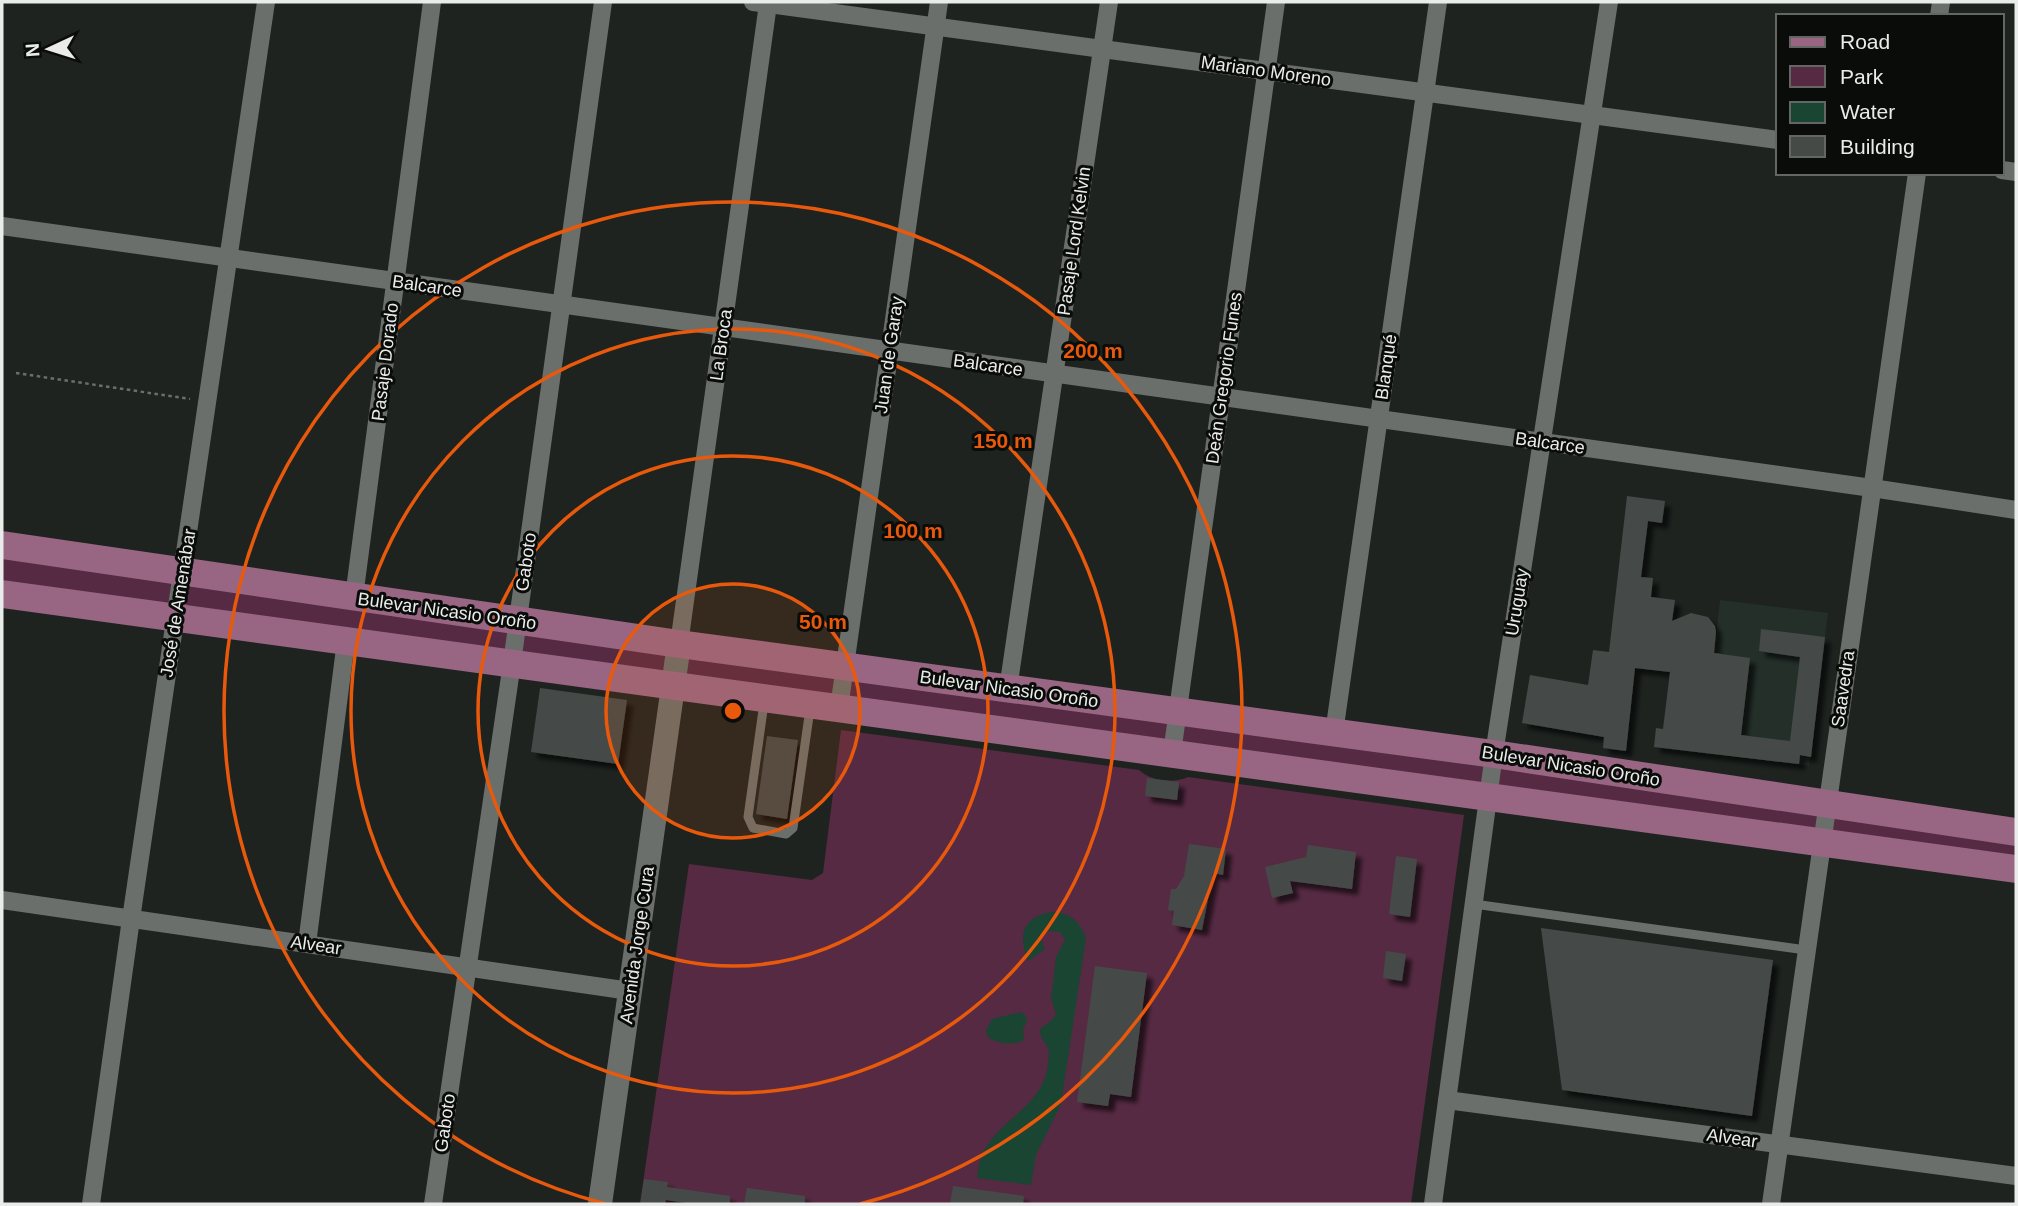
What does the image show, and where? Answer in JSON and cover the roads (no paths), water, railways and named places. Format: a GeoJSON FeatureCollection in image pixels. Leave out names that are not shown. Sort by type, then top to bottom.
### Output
{"type":"FeatureCollection","features":[{"type":"Feature","properties":{"kind":"main road","name":"Bulevar Nicasio Oroño"},"geometry":{"type":"LineString","coordinates":[[2,545],[679,644],[1494,754],[2016,832]]}},
{"type":"Feature","properties":{"kind":"main road"},"geometry":{"type":"LineString","coordinates":[[2,594],[2016,869]]}},
{"type":"Feature","properties":{"kind":"street","name":"José de Amenábar"},"geometry":{"type":"LineString","coordinates":[[92,1204],[131,919],[266,2]]}},
{"type":"Feature","properties":{"kind":"street","name":"Pasaje Dorado"},"geometry":{"type":"LineString","coordinates":[[354,597],[432,2]]}},
{"type":"Feature","properties":{"kind":"street","name":"Gaboto"},"geometry":{"type":"LineString","coordinates":[[433,1204],[518,621],[603,2]]}},
{"type":"Feature","properties":{"kind":"street","name":"Juan de Garay"},"geometry":{"type":"LineString","coordinates":[[839,708],[939,2]]}},
{"type":"Feature","properties":{"kind":"street","name":"Pasaje Lord Kelvin"},"geometry":{"type":"LineString","coordinates":[[1008,689],[1109,2]]}},
{"type":"Feature","properties":{"kind":"street","name":"Deán Gregorio Funes"},"geometry":{"type":"LineString","coordinates":[[1172,753],[1276,2]]}},
{"type":"Feature","properties":{"kind":"street","name":"Blanqué"},"geometry":{"type":"LineString","coordinates":[[1334,733],[1438,2]]}},
{"type":"Feature","properties":{"kind":"street","name":"Uruguay"},"geometry":{"type":"LineString","coordinates":[[1433,1204],[1494,754],[1609,2]]}},
{"type":"Feature","properties":{"kind":"street","name":"Mariano Moreno"},"geometry":{"type":"LineString","coordinates":[[761,3],[1776,139]]}},
{"type":"Feature","properties":{"kind":"street","name":"La Broca"},"geometry":{"type":"LineString","coordinates":[[673,685],[724,327],[761,3]]}},
{"type":"Feature","properties":{"kind":"street","name":"Saavedra"},"geometry":{"type":"LineString","coordinates":[[1771,1204],[1917,175]]}},
{"type":"Feature","properties":{"kind":"street","name":"Balcarce"},"geometry":{"type":"LineString","coordinates":[[2,226],[2016,510]]}},
{"type":"Feature","properties":{"kind":"street"},"geometry":{"type":"LineString","coordinates":[[307,944],[346,641]]}},
{"type":"Feature","properties":{"kind":"street","name":"Avenida Jorge Cura"},"geometry":{"type":"LineString","coordinates":[[600,1204],[673,685]]}},
{"type":"Feature","properties":{"kind":"street","name":"Alvear"},"geometry":{"type":"LineString","coordinates":[[2,901],[630,990]]}},
{"type":"Feature","properties":{"kind":"street","name":"Alvear"},"geometry":{"type":"LineString","coordinates":[[1447,1100],[2016,1176]]}},
{"type":"Feature","properties":{"kind":"lane"},"geometry":{"type":"LineString","coordinates":[[765,698],[748,817],[753,828],[786,834],[793,828],[811,704]]}},
{"type":"Feature","properties":{"kind":"lane"},"geometry":{"type":"LineString","coordinates":[[1474,904],[1806,950]]}},
{"type":"Feature","properties":{"kind":"water"},"geometry":{"type":"Polygon","coordinates":[[[1053,912],[1074,919],[1086,938],[1061,1104],[1036,1155],[1031,1185],[977,1178],[986,1147],[1037,1093],[1047,1070],[1049,1050],[1041,1037],[1040,1029],[1056,1014],[1051,998],[1056,957],[1065,940],[1060,932],[1048,931],[1042,934],[1041,940],[1045,949],[1028,961],[1023,935],[1029,922],[1035,917],[1053,912]]]}},
{"type":"Feature","properties":{"kind":"water"},"geometry":{"type":"Polygon","coordinates":[[[1021,1012],[1027,1021],[1023,1029],[1024,1040],[1006,1043],[988,1037],[986,1030],[992,1019],[1021,1012]]]}}]}
